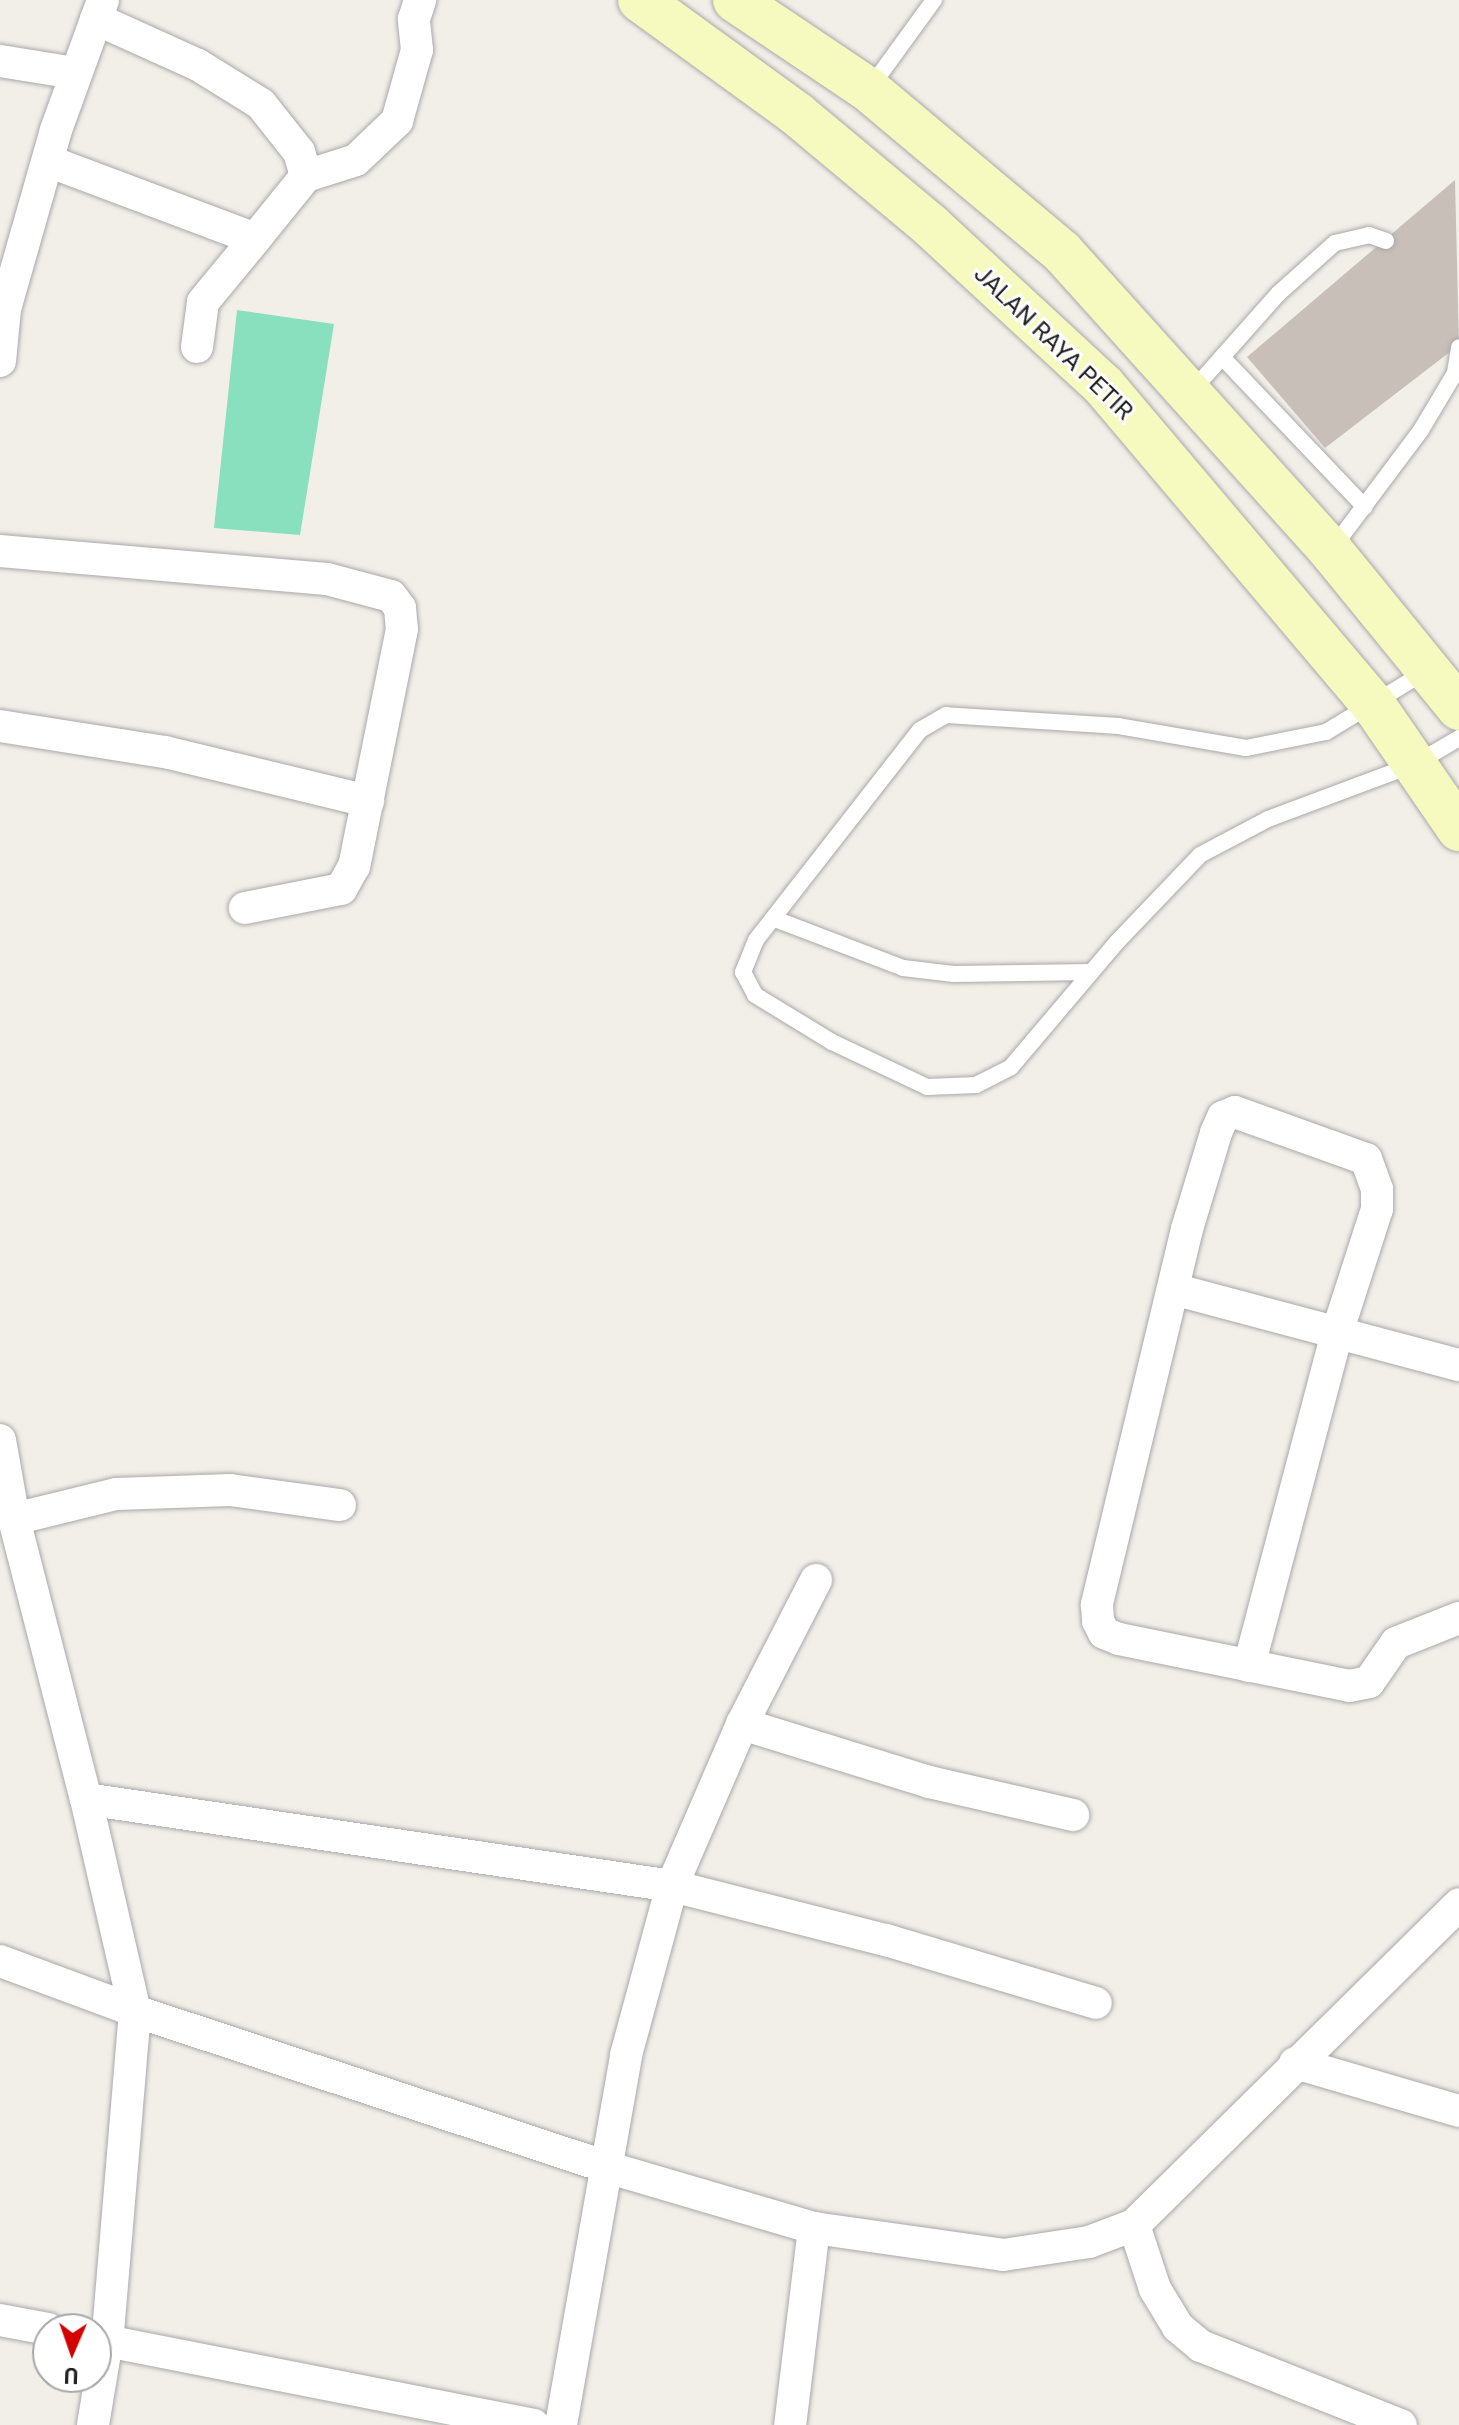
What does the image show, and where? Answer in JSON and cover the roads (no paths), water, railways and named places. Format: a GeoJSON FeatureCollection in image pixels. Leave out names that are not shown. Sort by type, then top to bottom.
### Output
{"type":"FeatureCollection","features":[{"type":"Feature","properties":{"kind":"main road","name":"JALAN RAYA PETIR"},"geometry":{"type":"LineString","coordinates":[[640,0],[798,115],[931,226],[1103,385],[1373,704],[1459,829]]}},
{"type":"Feature","properties":{"kind":"main road"},"geometry":{"type":"LineString","coordinates":[[735,0],[869,90],[1062,252],[1331,551],[1459,708]]}},
{"type":"Feature","properties":{"kind":"street"},"geometry":{"type":"LineString","coordinates":[[197,347],[203,302],[306,176],[356,160],[397,121],[417,50],[414,19],[420,0]]}},
{"type":"Feature","properties":{"kind":"street"},"geometry":{"type":"LineString","coordinates":[[0,361],[3,308],[74,73],[100,10],[261,104],[299,152],[306,176]]}},
{"type":"Feature","properties":{"kind":"street"},"geometry":{"type":"LineString","coordinates":[[0,61],[74,73]]}},
{"type":"Feature","properties":{"kind":"street"},"geometry":{"type":"LineString","coordinates":[[48,161],[255,239]]}},
{"type":"Feature","properties":{"kind":"street"},"geometry":{"type":"LineString","coordinates":[[0,551],[327,579],[391,596],[400,608],[402,629],[354,866],[341,889],[245,908]]}},
{"type":"Feature","properties":{"kind":"street"},"geometry":{"type":"LineString","coordinates":[[0,726],[165,752],[368,801]]}},
{"type":"Feature","properties":{"kind":"street"},"geometry":{"type":"LineString","coordinates":[[1249,1666],[1336,1336],[1377,1209],[1374,1173],[1366,1159],[1248,1114],[1223,1117],[1173,1289],[1097,1605],[1098,1621],[1104,1633],[1119,1639],[1249,1666],[1359,1685],[1378,1673],[1396,1643],[1459,1618]]}},
{"type":"Feature","properties":{"kind":"street"},"geometry":{"type":"LineString","coordinates":[[1173,1289],[1336,1336],[1459,1365]]}},
{"type":"Feature","properties":{"kind":"street"},"geometry":{"type":"LineString","coordinates":[[0,1440],[14,1519],[86,1799],[135,2011],[104,2313]]}},
{"type":"Feature","properties":{"kind":"street"},"geometry":{"type":"LineString","coordinates":[[14,1519],[130,1493],[230,1490],[340,1505]]}},
{"type":"Feature","properties":{"kind":"street"},"geometry":{"type":"LineString","coordinates":[[561,2425],[603,2166],[672,1886],[742,1724],[816,1580]]}},
{"type":"Feature","properties":{"kind":"street"},"geometry":{"type":"LineString","coordinates":[[742,1724],[929,1782],[1073,1815]]}},
{"type":"Feature","properties":{"kind":"street"},"geometry":{"type":"LineString","coordinates":[[86,1799],[672,1886],[886,1940],[1096,2003]]}},
{"type":"Feature","properties":{"kind":"street"},"geometry":{"type":"LineString","coordinates":[[0,1961],[135,2011],[603,2166],[814,2228],[1003,2255],[1089,2242],[1134,2225],[1459,1904]]}},
{"type":"Feature","properties":{"kind":"street"},"geometry":{"type":"LineString","coordinates":[[1295,2063],[1459,2111]]}},
{"type":"Feature","properties":{"kind":"street"},"geometry":{"type":"LineString","coordinates":[[1134,2225],[1155,2289],[1178,2327],[1201,2346],[1401,2425]]}},
{"type":"Feature","properties":{"kind":"street"},"geometry":{"type":"LineString","coordinates":[[790,2425],[814,2228]]}},
{"type":"Feature","properties":{"kind":"street"},"geometry":{"type":"LineString","coordinates":[[0,2320],[32,2326]]}},
{"type":"Feature","properties":{"kind":"street"},"geometry":{"type":"LineString","coordinates":[[112,2342],[534,2425]]}},
{"type":"Feature","properties":{"kind":"street"},"geometry":{"type":"LineString","coordinates":[[93,2425],[96,2393]]}},
{"type":"Feature","properties":{"kind":"lane"},"geometry":{"type":"LineString","coordinates":[[869,90],[934,0]]}},
{"type":"Feature","properties":{"kind":"lane"},"geometry":{"type":"LineString","coordinates":[[1191,392],[1279,293],[1335,243],[1369,235],[1386,241]]}},
{"type":"Feature","properties":{"kind":"lane"},"geometry":{"type":"LineString","coordinates":[[1331,551],[1428,418],[1455,373],[1459,347]]}},
{"type":"Feature","properties":{"kind":"lane"},"geometry":{"type":"LineString","coordinates":[[1222,357],[1365,507]]}},
{"type":"Feature","properties":{"kind":"lane"},"geometry":{"type":"LineString","coordinates":[[1430,669],[1326,732],[1246,748],[1119,726],[946,715],[920,730],[756,940],[743,972],[755,995],[832,1042],[927,1087],[976,1085],[1011,1067],[1091,972],[1200,855],[1268,819],[1415,764],[1459,738]]}},
{"type":"Feature","properties":{"kind":"lane"},"geometry":{"type":"LineString","coordinates":[[775,919],[903,968],[954,974],[1091,972]]}}]}
